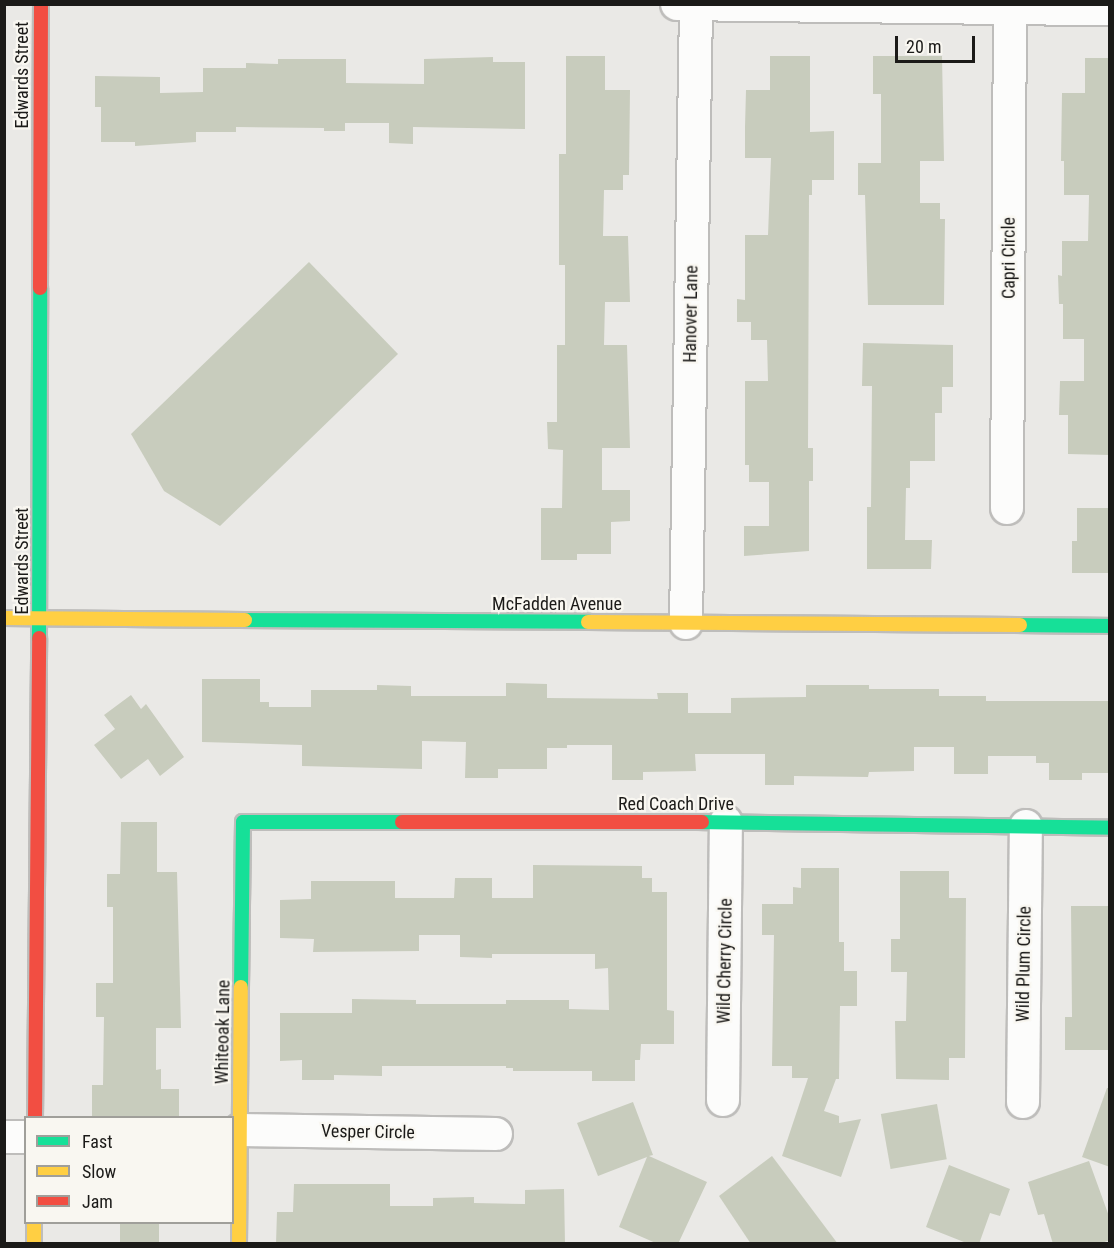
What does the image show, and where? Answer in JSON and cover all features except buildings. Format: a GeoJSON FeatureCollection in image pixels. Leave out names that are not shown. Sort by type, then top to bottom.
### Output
{"type":"FeatureCollection","features":[{"type":"Feature","properties":{"kind":"street","name":"Edwards Street"},"geometry":{"type":"LineString","coordinates":[[35,1116],[41,4]]}},
{"type":"Feature","properties":{"kind":"street"},"geometry":{"type":"LineString","coordinates":[[677,4],[1110,9]]}},
{"type":"Feature","properties":{"kind":"street","name":"Hanover Lane"},"geometry":{"type":"LineString","coordinates":[[686,623],[696,5]]}},
{"type":"Feature","properties":{"kind":"street","name":"Capri Circle"},"geometry":{"type":"LineString","coordinates":[[1007,508],[1010,8]]}},
{"type":"Feature","properties":{"kind":"street","name":"McFadden Avenue"},"geometry":{"type":"LineString","coordinates":[[4,618],[1110,626]]}},
{"type":"Feature","properties":{"kind":"street","name":"Red Coach Drive"},"geometry":{"type":"LineString","coordinates":[[243,822],[726,822],[1110,828]]}},
{"type":"Feature","properties":{"kind":"street","name":"Whiteoak Lane"},"geometry":{"type":"LineString","coordinates":[[239,1244],[243,822]]}},
{"type":"Feature","properties":{"kind":"street","name":"Wild Cherry Circle"},"geometry":{"type":"LineString","coordinates":[[723,1100],[726,822]]}},
{"type":"Feature","properties":{"kind":"street","name":"Wild Plum Circle"},"geometry":{"type":"LineString","coordinates":[[1023,1102],[1026,826]]}},
{"type":"Feature","properties":{"kind":"street","name":"Vesper Circle"},"geometry":{"type":"LineString","coordinates":[[240,1130],[496,1134]]}},
{"type":"Feature","properties":{"kind":"street"},"geometry":{"type":"LineString","coordinates":[[4,1137],[24,1137]]}},
{"type":"Feature","properties":{"kind":"street"},"geometry":{"type":"LineString","coordinates":[[34,1224],[34,1244]]}},
{"type":"Feature","properties":{"kind":"traffic: fast"},"geometry":{"type":"LineString","coordinates":[[39,638],[40,288]]}},
{"type":"Feature","properties":{"kind":"traffic: fast"},"geometry":{"type":"LineString","coordinates":[[245,620],[588,622]]}},
{"type":"Feature","properties":{"kind":"traffic: fast"},"geometry":{"type":"LineString","coordinates":[[1020,625],[1110,626]]}},
{"type":"Feature","properties":{"kind":"traffic: fast"},"geometry":{"type":"LineString","coordinates":[[241,987],[243,822],[402,822]]}},
{"type":"Feature","properties":{"kind":"traffic: fast"},"geometry":{"type":"LineString","coordinates":[[702,822],[1110,828]]}},
{"type":"Feature","properties":{"kind":"traffic: slow"},"geometry":{"type":"LineString","coordinates":[[4,618],[245,620]]}},
{"type":"Feature","properties":{"kind":"traffic: slow"},"geometry":{"type":"LineString","coordinates":[[588,622],[1020,625]]}},
{"type":"Feature","properties":{"kind":"traffic: slow"},"geometry":{"type":"LineString","coordinates":[[239,1244],[241,987]]}},
{"type":"Feature","properties":{"kind":"traffic: slow"},"geometry":{"type":"LineString","coordinates":[[34,1224],[34,1244]]}},
{"type":"Feature","properties":{"kind":"traffic: jam"},"geometry":{"type":"LineString","coordinates":[[40,288],[41,4]]}},
{"type":"Feature","properties":{"kind":"traffic: jam"},"geometry":{"type":"LineString","coordinates":[[35,1116],[39,638]]}},
{"type":"Feature","properties":{"kind":"traffic: jam"},"geometry":{"type":"LineString","coordinates":[[402,822],[702,822]]}}]}
